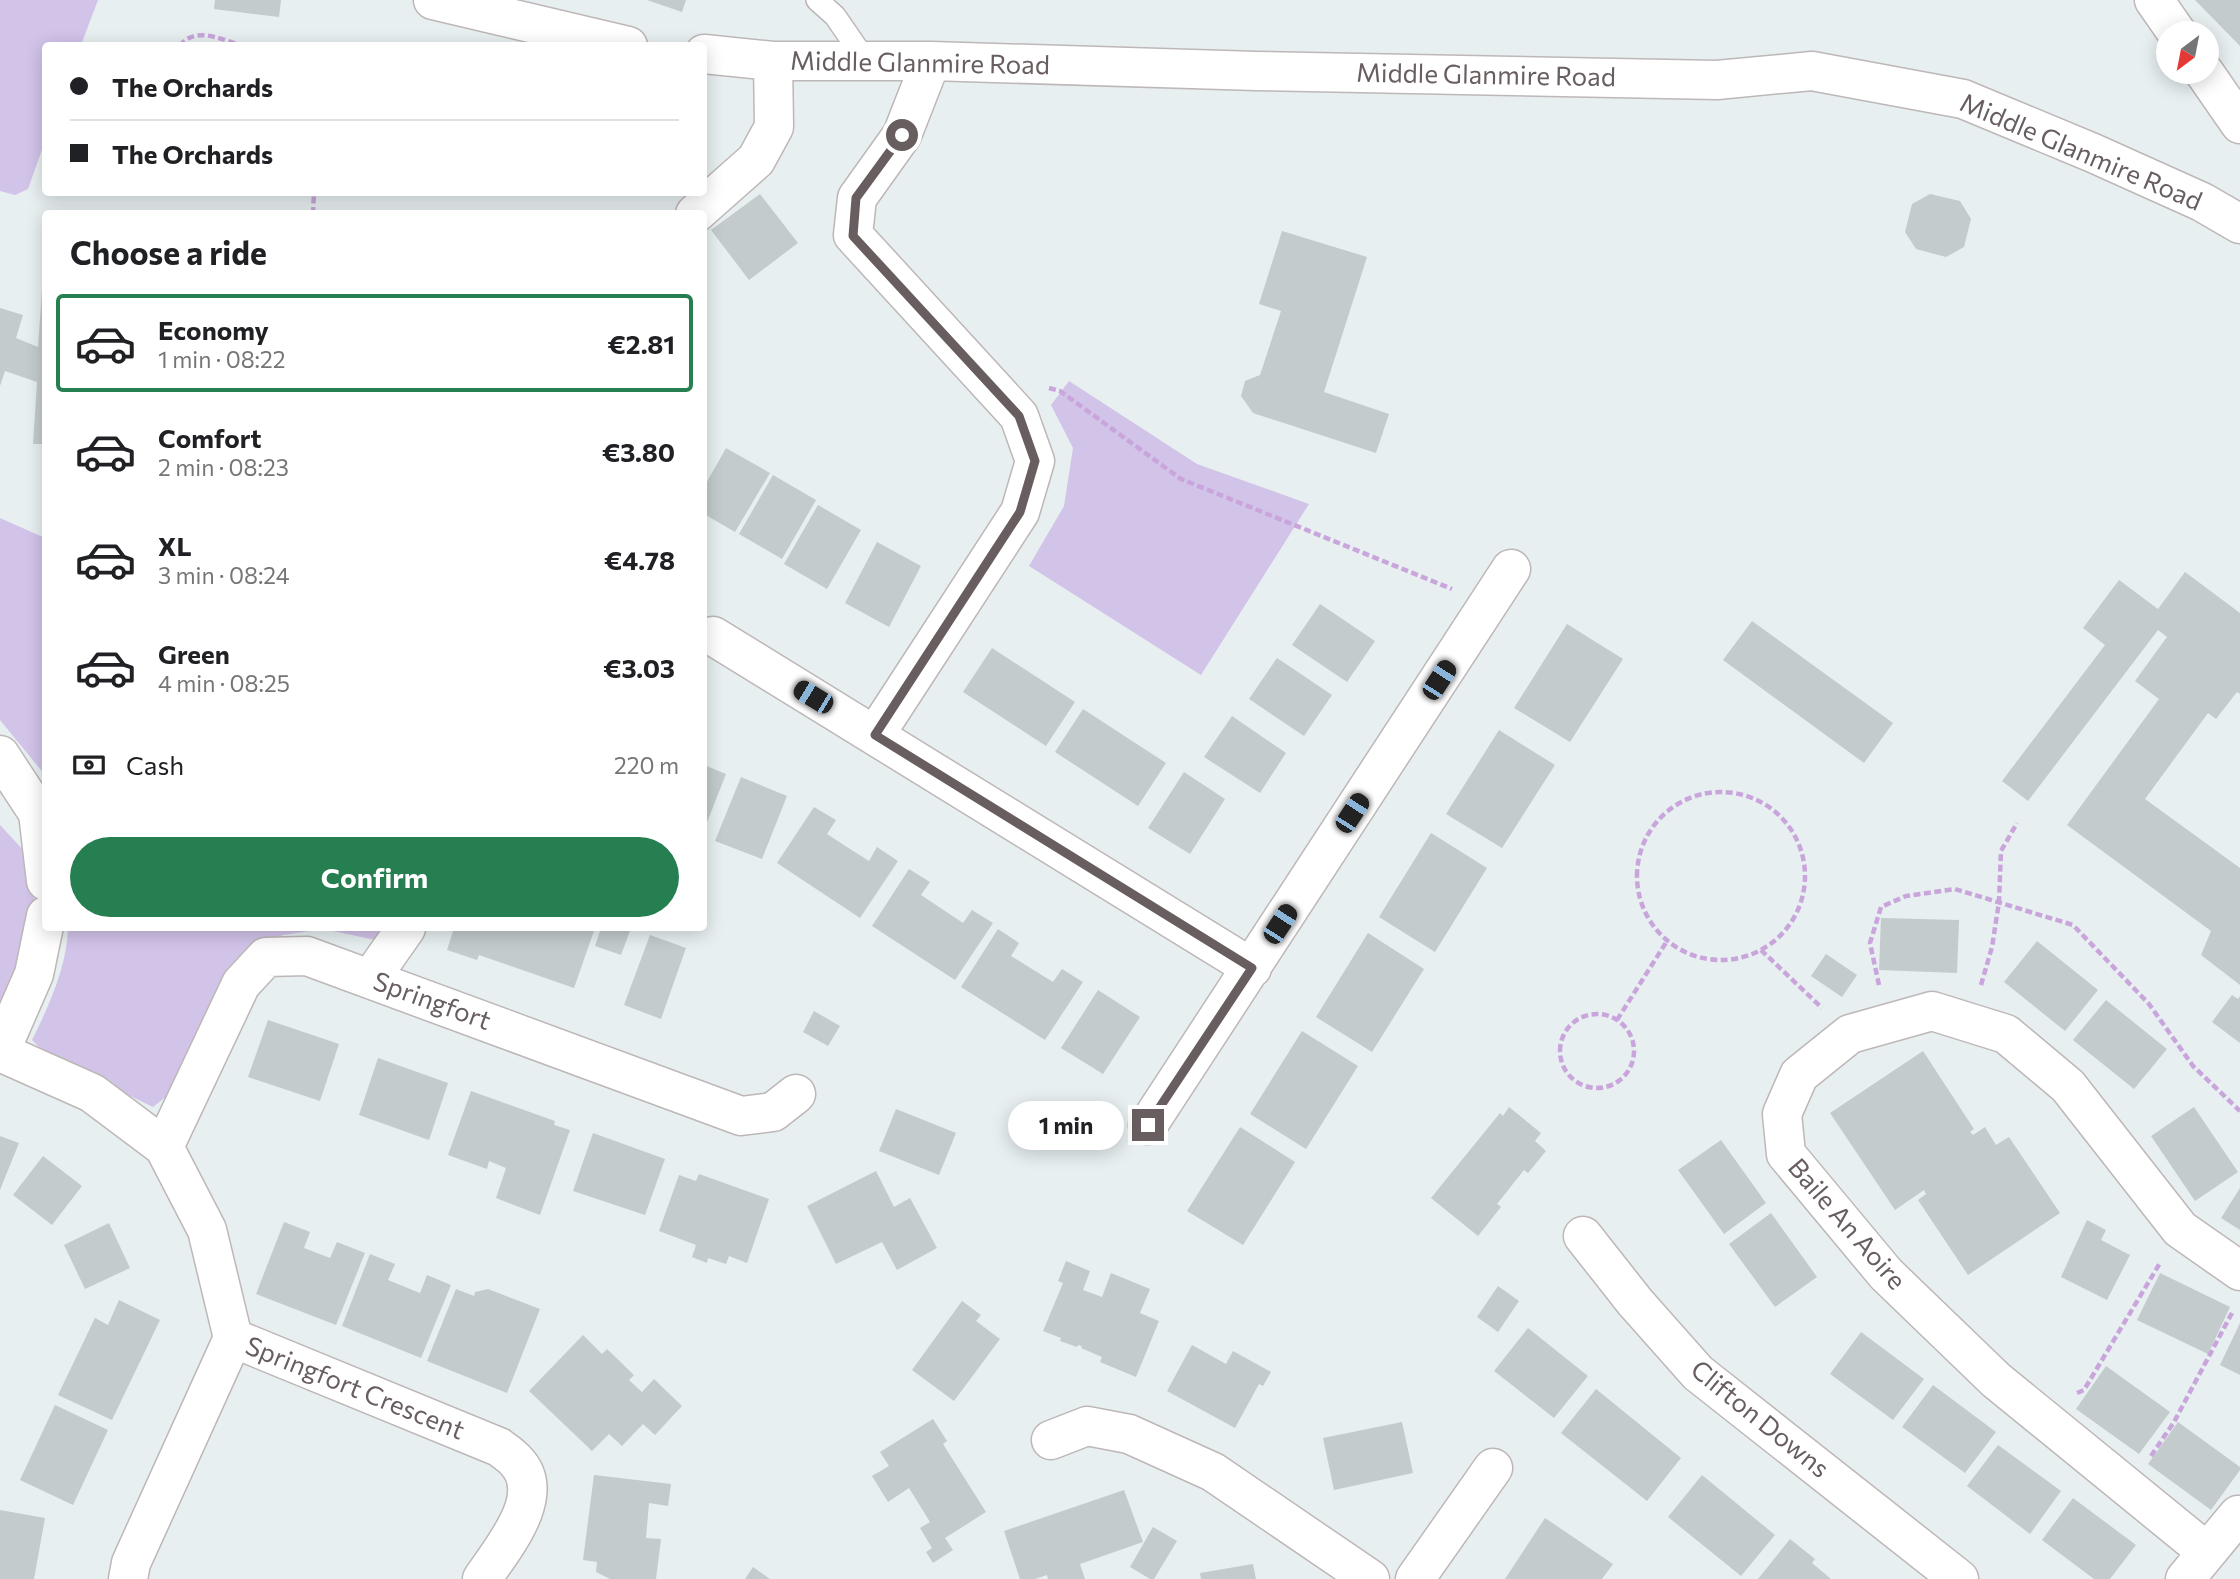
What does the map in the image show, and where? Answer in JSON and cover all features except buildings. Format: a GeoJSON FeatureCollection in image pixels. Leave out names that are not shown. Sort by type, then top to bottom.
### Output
{"type":"FeatureCollection","features":[{"type":"Feature","properties":{"kind":"street"},"geometry":{"type":"LineString","coordinates":[[433,0],[611,42]]}},
{"type":"Feature","properties":{"kind":"street"},"geometry":{"type":"LineString","coordinates":[[2154,0],[2169,21]]}},
{"type":"Feature","properties":{"kind":"street","name":"Middle Glanmire Road"},"geometry":{"type":"LineString","coordinates":[[707,54],[772,61],[930,61],[1717,80],[1812,71],[1962,99],[2093,153],[2202,202],[2240,223]]}},
{"type":"Feature","properties":{"kind":"street"},"geometry":{"type":"LineString","coordinates":[[700,210],[756,160],[774,127],[772,61]]}},
{"type":"Feature","properties":{"kind":"street"},"geometry":{"type":"LineString","coordinates":[[875,735],[1020,512],[1035,461],[1019,416],[853,236],[856,198],[902,135],[930,61]]}},
{"type":"Feature","properties":{"kind":"street"},"geometry":{"type":"LineString","coordinates":[[2212,84],[2240,124]]}},
{"type":"Feature","properties":{"kind":"street"},"geometry":{"type":"LineString","coordinates":[[1148,1125],[1511,569]]}},
{"type":"Feature","properties":{"kind":"street"},"geometry":{"type":"LineString","coordinates":[[713,636],[1252,968]]}},
{"type":"Feature","properties":{"kind":"street"},"geometry":{"type":"LineString","coordinates":[[0,754],[38,813],[42,847]]}},
{"type":"Feature","properties":{"kind":"street"},"geometry":{"type":"LineString","coordinates":[[43,931],[34,974],[0,1052],[92,1093],[164,1147],[207,1230],[233,1338]]}},
{"type":"Feature","properties":{"kind":"street"},"geometry":{"type":"LineString","coordinates":[[371,978],[404,931]]}},
{"type":"Feature","properties":{"kind":"street","name":"Springfort"},"geometry":{"type":"LineString","coordinates":[[164,1147],[241,984],[266,957],[307,956],[741,1116],[774,1112],[796,1094]]}},
{"type":"Feature","properties":{"kind":"street","name":"Baile An Aoire"},"geometry":{"type":"LineString","coordinates":[[2238,1515],[2196,1565],[2128,1488],[1996,1380],[1886,1274],[1786,1154],[1782,1114],[1799,1074],[1850,1034],[1932,1011],[2006,1034],[2068,1086],[2180,1229],[2240,1271]]}},
{"type":"Feature","properties":{"kind":"street","name":"Clifton Downs"},"geometry":{"type":"LineString","coordinates":[[1583,1236],[1635,1302],[1699,1373],[1959,1579]]}},
{"type":"Feature","properties":{"kind":"street","name":"Springfort Crescent"},"geometry":{"type":"LineString","coordinates":[[128,1579],[131,1563],[233,1338],[499,1447],[518,1462],[527,1480],[527,1500],[519,1524],[482,1579]]}},
{"type":"Feature","properties":{"kind":"street"},"geometry":{"type":"LineString","coordinates":[[1051,1440],[1087,1426],[1129,1434],[1213,1472],[1370,1579]]}},
{"type":"Feature","properties":{"kind":"street"},"geometry":{"type":"LineString","coordinates":[[1415,1579],[1493,1468]]}},
{"type":"Feature","properties":{"kind":"lane"},"geometry":{"type":"LineString","coordinates":[[817,0],[835,16],[866,61]]}},
{"type":"Feature","properties":{"kind":"path"},"geometry":{"type":"LineString","coordinates":[[183,42],[197,34],[228,42]]}},
{"type":"Feature","properties":{"kind":"path"},"geometry":{"type":"LineString","coordinates":[[984,378],[1029,381],[1060,391],[1181,479],[1455,591],[1511,569]]}},
{"type":"Feature","properties":{"kind":"path"},"geometry":{"type":"LineString","coordinates":[[1729,791],[1755,798],[1778,812],[1795,834],[1804,859],[1805,886],[1798,912],[1783,934],[1761,950],[1738,959],[1713,960],[1688,954],[1667,941],[1649,921],[1639,897],[1636,870],[1642,844],[1656,820],[1676,803],[1702,793],[1729,791]]}},
{"type":"Feature","properties":{"kind":"path"},"geometry":{"type":"LineString","coordinates":[[1970,1023],[1992,947],[1999,902],[2001,851],[2017,822]]}},
{"type":"Feature","properties":{"kind":"path"},"geometry":{"type":"LineString","coordinates":[[1887,1024],[1870,943],[1881,907],[1906,896],[1955,889],[2073,925],[2149,1004],[2193,1066],[2240,1111]]}},
{"type":"Feature","properties":{"kind":"path"},"geometry":{"type":"LineString","coordinates":[[1617,1020],[1667,941]]}},
{"type":"Feature","properties":{"kind":"path"},"geometry":{"type":"LineString","coordinates":[[1761,950],[1850,1034]]}},
{"type":"Feature","properties":{"kind":"path"},"geometry":{"type":"LineString","coordinates":[[1594,1014],[1617,1020],[1627,1028],[1634,1051],[1626,1074],[1606,1087],[1594,1088],[1572,1078],[1561,1057],[1561,1045],[1572,1024],[1594,1014]]}},
{"type":"Feature","properties":{"kind":"path"},"geometry":{"type":"LineString","coordinates":[[2035,1412],[2084,1390],[2180,1229]]}},
{"type":"Feature","properties":{"kind":"path"},"geometry":{"type":"LineString","coordinates":[[2128,1488],[2174,1422],[2234,1308]]}},
{"type":"Feature","properties":{"kind":"shaded area"},"geometry":{"type":"Polygon","coordinates":[[[0,0],[98,0],[82,42],[42,42],[42,149],[28,189],[15,195],[0,191],[0,0]]]}},
{"type":"Feature","properties":{"kind":"shaded area"},"geometry":{"type":"Polygon","coordinates":[[[1069,381],[1197,464],[1309,504],[1201,675],[1029,566],[1064,506],[1073,448],[1051,405],[1069,381]]]}},
{"type":"Feature","properties":{"kind":"shaded area"},"geometry":{"type":"Polygon","coordinates":[[[0,518],[42,537],[42,771],[0,720],[0,518]]]}},
{"type":"Feature","properties":{"kind":"shaded area"},"geometry":{"type":"Polygon","coordinates":[[[0,825],[26,853],[35,903],[23,962],[0,1016],[0,825]]]}},
{"type":"Feature","properties":{"kind":"shaded area"},"geometry":{"type":"Polygon","coordinates":[[[68,931],[310,931],[283,935],[244,951],[227,978],[177,1088],[153,1107],[48,1056],[32,1040],[51,1000],[68,931]]]}},
{"type":"Feature","properties":{"kind":"shaded area"},"geometry":{"type":"Polygon","coordinates":[[[333,931],[381,931],[375,940],[333,931]]]}},
{"type":"Feature","properties":{"kind":"route"},"geometry":{"type":"LineString","coordinates":[[902,135],[856,198],[853,236],[1019,416],[1035,461],[1020,512],[875,735],[1252,968],[1148,1125]]}}]}
